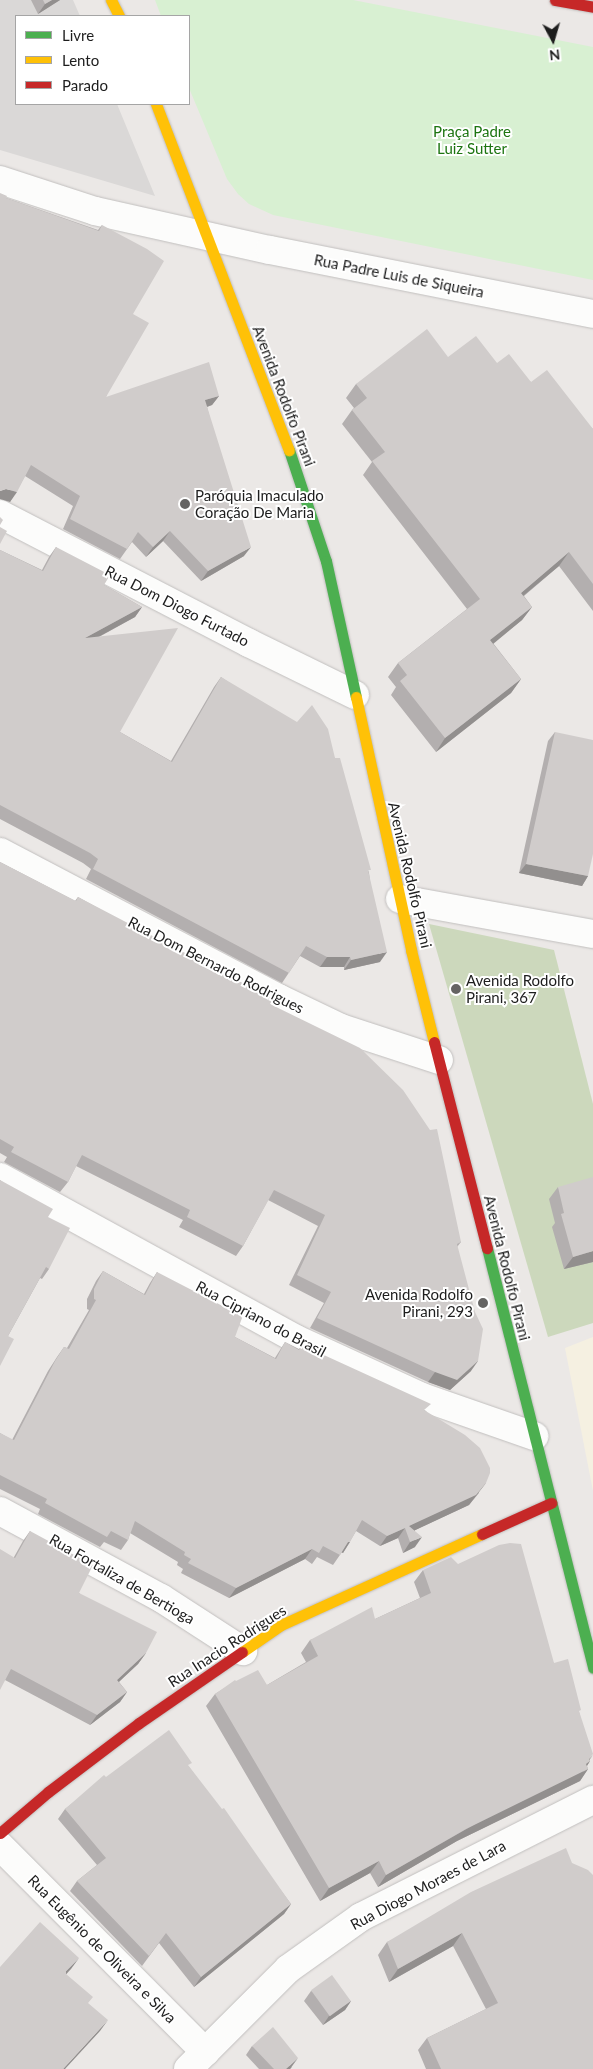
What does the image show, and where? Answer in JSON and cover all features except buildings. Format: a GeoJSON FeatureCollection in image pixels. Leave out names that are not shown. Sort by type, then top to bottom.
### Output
{"type":"FeatureCollection","features":[{"type":"Feature","properties":{"kind":"main road"},"geometry":{"type":"LineString","coordinates":[[111,0],[118,15]]}},
{"type":"Feature","properties":{"kind":"main road"},"geometry":{"type":"LineString","coordinates":[[555,0],[593,7]]}},
{"type":"Feature","properties":{"kind":"main road","name":"Avenida Rodolfo Pirani"},"geometry":{"type":"LineString","coordinates":[[156,105],[303,488],[326,562],[400,899],[593,1668]]}},
{"type":"Feature","properties":{"kind":"main road","name":"Rua Inacio Rodrigues"},"geometry":{"type":"LineString","coordinates":[[0,1832],[48,1792],[139,1723],[281,1625],[551,1503]]}},
{"type":"Feature","properties":{"kind":"street","name":"Rua Padre Luis de Siqueira"},"geometry":{"type":"LineString","coordinates":[[0,180],[95,211],[280,252],[593,314]]}},
{"type":"Feature","properties":{"kind":"street","name":"Rua Dom Diogo Furtado"},"geometry":{"type":"LineString","coordinates":[[0,514],[249,643],[355,695]]}},
{"type":"Feature","properties":{"kind":"street","name":"Rua Dom Bernardo Rodrigues"},"geometry":{"type":"LineString","coordinates":[[0,852],[278,998],[332,1024],[439,1060]]}},
{"type":"Feature","properties":{"kind":"street"},"geometry":{"type":"LineString","coordinates":[[400,899],[593,934]]}},
{"type":"Feature","properties":{"kind":"street","name":"Rua Cipriano do Brasil"},"geometry":{"type":"LineString","coordinates":[[0,1177],[296,1339],[422,1397],[534,1436]]}},
{"type":"Feature","properties":{"kind":"street","name":"Rua Fortaliza de Bertioga"},"geometry":{"type":"LineString","coordinates":[[0,1511],[160,1598],[242,1651]]}},
{"type":"Feature","properties":{"kind":"street","name":"Rua Diogo Moraes de Lara"},"geometry":{"type":"LineString","coordinates":[[196,2060],[288,1969],[361,1917],[593,1800]]}},
{"type":"Feature","properties":{"kind":"street","name":"Rua Eugênio de Oliveira e Silva"},"geometry":{"type":"LineString","coordinates":[[0,1846],[196,2060]]}},
{"type":"Feature","properties":{"kind":"shaded area"},"geometry":{"type":"Polygon","coordinates":[[[0,0],[73,0],[80,15],[15,15],[15,105],[117,105],[155,196],[0,150],[0,0]]]}},
{"type":"Feature","properties":{"kind":"shaded area"},"geometry":{"type":"Polygon","coordinates":[[[593,1337],[593,1491],[565,1348],[593,1337]]]}},
{"type":"Feature","properties":{"kind":"green space","name":"Praça Padre Luiz Sutter"},"geometry":{"type":"Polygon","coordinates":[[[155,0],[353,0],[593,47],[593,280],[273,215],[249,204],[238,194],[227,179],[190,90],[190,15],[161,15],[155,0]]]}},
{"type":"Feature","properties":{"kind":"green space"},"geometry":{"type":"Polygon","coordinates":[[[429,924],[554,950],[593,1104],[593,1323],[548,1337],[429,924]]]}},
{"type":"Feature","properties":{"kind":"traffic: fast"},"geometry":{"type":"LineString","coordinates":[[289,450],[326,561],[356,697]]}},
{"type":"Feature","properties":{"kind":"traffic: fast"},"geometry":{"type":"LineString","coordinates":[[487,1248],[593,1668]]}},
{"type":"Feature","properties":{"kind":"traffic: slow"},"geometry":{"type":"LineString","coordinates":[[111,0],[118,15]]}},
{"type":"Feature","properties":{"kind":"traffic: slow"},"geometry":{"type":"LineString","coordinates":[[156,105],[289,450]]}},
{"type":"Feature","properties":{"kind":"traffic: slow"},"geometry":{"type":"LineString","coordinates":[[356,697],[411,950],[434,1042]]}},
{"type":"Feature","properties":{"kind":"traffic: slow"},"geometry":{"type":"LineString","coordinates":[[242,1652],[281,1625],[482,1534]]}},
{"type":"Feature","properties":{"kind":"traffic: jam"},"geometry":{"type":"LineString","coordinates":[[555,0],[593,7]]}},
{"type":"Feature","properties":{"kind":"traffic: jam"},"geometry":{"type":"LineString","coordinates":[[434,1042],[487,1248]]}},
{"type":"Feature","properties":{"kind":"traffic: jam"},"geometry":{"type":"LineString","coordinates":[[482,1534],[551,1503]]}},
{"type":"Feature","properties":{"kind":"traffic: jam"},"geometry":{"type":"LineString","coordinates":[[0,1833],[48,1792],[139,1723],[242,1652]]}},
{"type":"Feature","properties":{"kind":"place","name":"Paróquia Imaculado Coração De Maria"},"geometry":{"type":"Point","coordinates":[185,504]}},
{"type":"Feature","properties":{"kind":"place","name":"Avenida Rodolfo Pirani, 367"},"geometry":{"type":"Point","coordinates":[456,989]}},
{"type":"Feature","properties":{"kind":"place","name":"Avenida Rodolfo Pirani, 293"},"geometry":{"type":"Point","coordinates":[483,1303]}}]}
